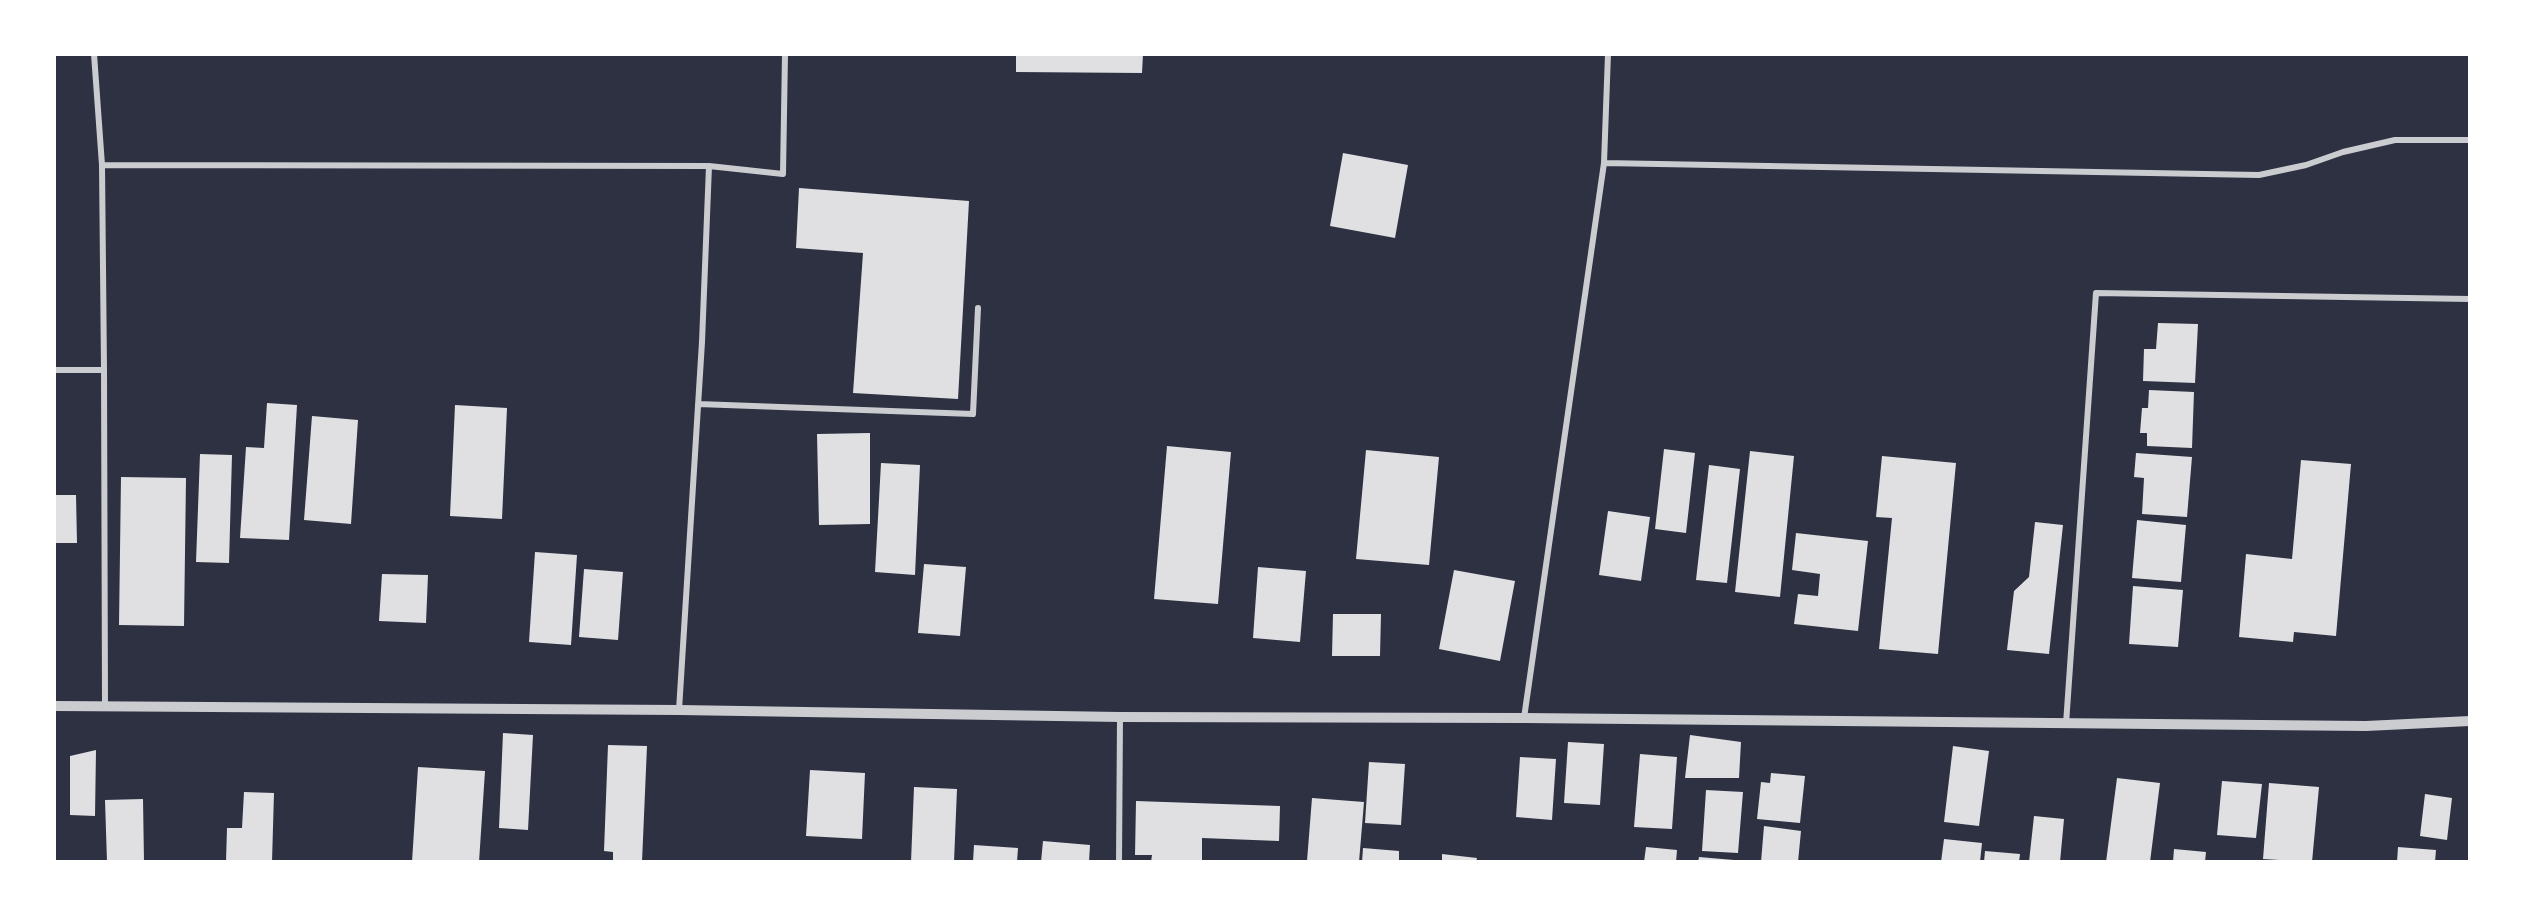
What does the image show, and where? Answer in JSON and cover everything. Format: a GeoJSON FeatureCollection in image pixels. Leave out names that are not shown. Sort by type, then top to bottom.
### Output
{"type":"FeatureCollection","features":[{"type":"Feature","properties":{"kind":"street"},"geometry":{"type":"LineString","coordinates":[[94,54],[102,165],[105,707]]}},
{"type":"Feature","properties":{"kind":"street"},"geometry":{"type":"LineString","coordinates":[[102,165],[709,166],[783,174],[785,54]]}},
{"type":"Feature","properties":{"kind":"street"},"geometry":{"type":"LineString","coordinates":[[1524,718],[1604,163],[1608,54]]}},
{"type":"Feature","properties":{"kind":"street"},"geometry":{"type":"LineString","coordinates":[[1604,163],[2259,175],[2306,165],[2343,152],[2394,140],[2470,140]]}},
{"type":"Feature","properties":{"kind":"street"},"geometry":{"type":"LineString","coordinates":[[680,710],[709,166]]}},
{"type":"Feature","properties":{"kind":"street"},"geometry":{"type":"LineString","coordinates":[[2066,724],[2096,293],[2470,299]]}},
{"type":"Feature","properties":{"kind":"street"},"geometry":{"type":"LineString","coordinates":[[698,404],[973,414],[978,308]]}},
{"type":"Feature","properties":{"kind":"street"},"geometry":{"type":"LineString","coordinates":[[54,370],[104,370]]}},
{"type":"Feature","properties":{"kind":"street"},"geometry":{"type":"LineString","coordinates":[[54,706],[2367,726],[2470,721]]}},
{"type":"Feature","properties":{"kind":"street"},"geometry":{"type":"LineString","coordinates":[[1119,862],[1120,717]]}},
{"type":"Feature","properties":{"kind":"building"},"geometry":{"type":"Polygon","coordinates":[[[1016,54],[1143,54],[1142,73],[1016,72],[1016,54]]]}},
{"type":"Feature","properties":{"kind":"building"},"geometry":{"type":"Polygon","coordinates":[[[1343,153],[1408,165],[1395,238],[1330,226],[1343,153]]]}},
{"type":"Feature","properties":{"kind":"building"},"geometry":{"type":"Polygon","coordinates":[[[799,188],[969,201],[958,399],[853,393],[863,253],[796,248],[799,188]]]}},
{"type":"Feature","properties":{"kind":"building"},"geometry":{"type":"Polygon","coordinates":[[[2158,323],[2198,324],[2195,383],[2143,381],[2144,349],[2156,349],[2158,323]]]}},
{"type":"Feature","properties":{"kind":"building"},"geometry":{"type":"Polygon","coordinates":[[[2149,390],[2194,392],[2192,448],[2147,446],[2147,433],[2140,433],[2142,408],[2148,408],[2149,390]]]}},
{"type":"Feature","properties":{"kind":"building"},"geometry":{"type":"Polygon","coordinates":[[[267,403],[297,405],[289,540],[240,538],[246,447],[264,448],[267,403]]]}},
{"type":"Feature","properties":{"kind":"building"},"geometry":{"type":"Polygon","coordinates":[[[455,405],[507,408],[502,519],[450,516],[455,405]]]}},
{"type":"Feature","properties":{"kind":"building"},"geometry":{"type":"Polygon","coordinates":[[[312,416],[358,420],[351,524],[304,520],[312,416]]]}},
{"type":"Feature","properties":{"kind":"building"},"geometry":{"type":"Polygon","coordinates":[[[870,433],[870,524],[819,525],[817,434],[870,433]]]}},
{"type":"Feature","properties":{"kind":"building"},"geometry":{"type":"Polygon","coordinates":[[[1167,446],[1231,452],[1218,604],[1154,599],[1167,446]]]}},
{"type":"Feature","properties":{"kind":"building"},"geometry":{"type":"Polygon","coordinates":[[[1664,449],[1695,453],[1686,533],[1655,529],[1664,449]]]}},
{"type":"Feature","properties":{"kind":"building"},"geometry":{"type":"Polygon","coordinates":[[[1366,450],[1439,457],[1429,565],[1356,559],[1366,450]]]}},
{"type":"Feature","properties":{"kind":"building"},"geometry":{"type":"Polygon","coordinates":[[[1750,451],[1794,456],[1780,597],[1735,592],[1750,451]]]}},
{"type":"Feature","properties":{"kind":"building"},"geometry":{"type":"Polygon","coordinates":[[[2136,453],[2192,457],[2187,517],[2142,514],[2144,478],[2134,477],[2136,453]]]}},
{"type":"Feature","properties":{"kind":"building"},"geometry":{"type":"Polygon","coordinates":[[[200,454],[232,455],[229,563],[196,562],[200,454]]]}},
{"type":"Feature","properties":{"kind":"building"},"geometry":{"type":"Polygon","coordinates":[[[1882,456],[1956,463],[1938,654],[1879,649],[1892,518],[1876,517],[1882,456]]]}},
{"type":"Feature","properties":{"kind":"building"},"geometry":{"type":"Polygon","coordinates":[[[2301,460],[2351,464],[2336,636],[2294,632],[2293,642],[2239,637],[2246,554],[2292,559],[2301,460]]]}},
{"type":"Feature","properties":{"kind":"building"},"geometry":{"type":"Polygon","coordinates":[[[881,463],[920,465],[915,575],[875,572],[881,463]]]}},
{"type":"Feature","properties":{"kind":"building"},"geometry":{"type":"Polygon","coordinates":[[[1709,465],[1740,469],[1727,583],[1696,580],[1709,465]]]}},
{"type":"Feature","properties":{"kind":"building"},"geometry":{"type":"Polygon","coordinates":[[[121,477],[186,478],[184,626],[119,625],[121,477]]]}},
{"type":"Feature","properties":{"kind":"building"},"geometry":{"type":"Polygon","coordinates":[[[54,495],[76,495],[77,543],[54,543],[54,495]]]}},
{"type":"Feature","properties":{"kind":"building"},"geometry":{"type":"Polygon","coordinates":[[[1608,511],[1650,517],[1641,581],[1599,575],[1608,511]]]}},
{"type":"Feature","properties":{"kind":"building"},"geometry":{"type":"Polygon","coordinates":[[[2137,520],[2186,525],[2181,582],[2132,578],[2137,520]]]}},
{"type":"Feature","properties":{"kind":"building"},"geometry":{"type":"Polygon","coordinates":[[[2035,522],[2063,525],[2049,654],[2007,650],[2014,591],[2029,577],[2035,522]]]}},
{"type":"Feature","properties":{"kind":"building"},"geometry":{"type":"Polygon","coordinates":[[[1796,533],[1868,541],[1858,631],[1794,624],[1798,594],[1818,596],[1820,574],[1792,570],[1796,533]]]}},
{"type":"Feature","properties":{"kind":"building"},"geometry":{"type":"Polygon","coordinates":[[[535,552],[577,555],[571,645],[529,642],[535,552]]]}},
{"type":"Feature","properties":{"kind":"building"},"geometry":{"type":"Polygon","coordinates":[[[924,564],[966,567],[960,636],[918,633],[924,564]]]}},
{"type":"Feature","properties":{"kind":"building"},"geometry":{"type":"Polygon","coordinates":[[[1258,567],[1306,571],[1300,642],[1253,638],[1258,567]]]}},
{"type":"Feature","properties":{"kind":"building"},"geometry":{"type":"Polygon","coordinates":[[[584,569],[623,572],[618,640],[579,637],[584,569]]]}},
{"type":"Feature","properties":{"kind":"building"},"geometry":{"type":"Polygon","coordinates":[[[1454,570],[1515,581],[1500,661],[1439,649],[1454,570]]]}},
{"type":"Feature","properties":{"kind":"building"},"geometry":{"type":"Polygon","coordinates":[[[382,574],[428,575],[426,623],[379,621],[382,574]]]}},
{"type":"Feature","properties":{"kind":"building"},"geometry":{"type":"Polygon","coordinates":[[[2133,586],[2183,590],[2178,647],[2129,644],[2133,586]]]}},
{"type":"Feature","properties":{"kind":"building"},"geometry":{"type":"Polygon","coordinates":[[[1333,614],[1381,614],[1380,656],[1332,656],[1333,614]]]}},
{"type":"Feature","properties":{"kind":"building"},"geometry":{"type":"Polygon","coordinates":[[[503,733],[533,735],[528,830],[499,828],[503,733]]]}},
{"type":"Feature","properties":{"kind":"building"},"geometry":{"type":"Polygon","coordinates":[[[1690,735],[1741,742],[1739,778],[1685,778],[1690,735]]]}},
{"type":"Feature","properties":{"kind":"building"},"geometry":{"type":"Polygon","coordinates":[[[1568,742],[1604,744],[1600,805],[1564,803],[1568,742]]]}},
{"type":"Feature","properties":{"kind":"building"},"geometry":{"type":"Polygon","coordinates":[[[608,745],[647,746],[642,862],[613,862],[613,852],[604,851],[608,745]]]}},
{"type":"Feature","properties":{"kind":"building"},"geometry":{"type":"Polygon","coordinates":[[[1953,746],[1989,751],[1979,826],[1944,822],[1953,746]]]}},
{"type":"Feature","properties":{"kind":"building"},"geometry":{"type":"Polygon","coordinates":[[[96,750],[95,816],[70,815],[70,756],[96,750]]]}},
{"type":"Feature","properties":{"kind":"building"},"geometry":{"type":"Polygon","coordinates":[[[1640,754],[1677,757],[1672,829],[1634,827],[1640,754]]]}},
{"type":"Feature","properties":{"kind":"building"},"geometry":{"type":"Polygon","coordinates":[[[1520,757],[1556,759],[1552,820],[1516,817],[1520,757]]]}},
{"type":"Feature","properties":{"kind":"building"},"geometry":{"type":"Polygon","coordinates":[[[1369,762],[1405,764],[1401,825],[1365,823],[1369,762]]]}},
{"type":"Feature","properties":{"kind":"building"},"geometry":{"type":"Polygon","coordinates":[[[418,767],[485,771],[479,862],[412,862],[418,767]]]}},
{"type":"Feature","properties":{"kind":"building"},"geometry":{"type":"Polygon","coordinates":[[[810,770],[865,773],[862,839],[806,836],[810,770]]]}},
{"type":"Feature","properties":{"kind":"building"},"geometry":{"type":"Polygon","coordinates":[[[1771,773],[1805,776],[1800,823],[1757,819],[1761,782],[1770,783],[1771,773]]]}},
{"type":"Feature","properties":{"kind":"building"},"geometry":{"type":"Polygon","coordinates":[[[2117,778],[2160,783],[2150,862],[2106,862],[2117,778]]]}},
{"type":"Feature","properties":{"kind":"building"},"geometry":{"type":"Polygon","coordinates":[[[2222,781],[2262,784],[2256,838],[2217,835],[2222,781]]]}},
{"type":"Feature","properties":{"kind":"building"},"geometry":{"type":"Polygon","coordinates":[[[2269,783],[2319,787],[2312,862],[2263,859],[2269,783]]]}},
{"type":"Feature","properties":{"kind":"building"},"geometry":{"type":"Polygon","coordinates":[[[914,787],[957,789],[954,862],[911,862],[914,787]]]}},
{"type":"Feature","properties":{"kind":"building"},"geometry":{"type":"Polygon","coordinates":[[[1706,790],[1743,792],[1738,853],[1702,851],[1706,790]]]}},
{"type":"Feature","properties":{"kind":"building"},"geometry":{"type":"Polygon","coordinates":[[[244,792],[274,793],[272,862],[226,862],[227,828],[242,828],[244,792]]]}},
{"type":"Feature","properties":{"kind":"building"},"geometry":{"type":"Polygon","coordinates":[[[2425,794],[2452,798],[2447,840],[2420,836],[2425,794]]]}},
{"type":"Feature","properties":{"kind":"building"},"geometry":{"type":"Polygon","coordinates":[[[1312,798],[1364,802],[1359,862],[1307,861],[1312,798]]]}},
{"type":"Feature","properties":{"kind":"building"},"geometry":{"type":"Polygon","coordinates":[[[143,799],[144,862],[107,862],[105,800],[143,799]]]}},
{"type":"Feature","properties":{"kind":"building"},"geometry":{"type":"Polygon","coordinates":[[[1136,801],[1280,806],[1279,841],[1202,838],[1202,862],[1151,862],[1152,855],[1135,855],[1136,801]]]}},
{"type":"Feature","properties":{"kind":"building"},"geometry":{"type":"Polygon","coordinates":[[[2034,816],[2064,819],[2060,862],[2029,862],[2034,816]]]}},
{"type":"Feature","properties":{"kind":"building"},"geometry":{"type":"Polygon","coordinates":[[[1764,826],[1801,831],[1798,862],[1761,862],[1764,826]]]}},
{"type":"Feature","properties":{"kind":"building"},"geometry":{"type":"Polygon","coordinates":[[[1944,839],[1982,843],[1980,862],[1941,862],[1944,839]]]}},
{"type":"Feature","properties":{"kind":"building"},"geometry":{"type":"Polygon","coordinates":[[[1043,841],[1090,845],[1089,862],[1041,862],[1043,841]]]}},
{"type":"Feature","properties":{"kind":"building"},"geometry":{"type":"Polygon","coordinates":[[[974,845],[1018,848],[1017,862],[973,862],[974,845]]]}},
{"type":"Feature","properties":{"kind":"building"},"geometry":{"type":"Polygon","coordinates":[[[1646,847],[1677,850],[1676,862],[1644,862],[1646,847]]]}},
{"type":"Feature","properties":{"kind":"building"},"geometry":{"type":"Polygon","coordinates":[[[2398,847],[2436,850],[2435,862],[2397,862],[2398,847]]]}},
{"type":"Feature","properties":{"kind":"building"},"geometry":{"type":"Polygon","coordinates":[[[1363,848],[1399,851],[1399,862],[1362,862],[1363,848]]]}},
{"type":"Feature","properties":{"kind":"building"},"geometry":{"type":"Polygon","coordinates":[[[2174,849],[2206,852],[2205,862],[2173,862],[2174,849]]]}},
{"type":"Feature","properties":{"kind":"building"},"geometry":{"type":"Polygon","coordinates":[[[1985,851],[2020,854],[2019,862],[1984,862],[1985,851]]]}},
{"type":"Feature","properties":{"kind":"building"},"geometry":{"type":"Polygon","coordinates":[[[1442,854],[1477,858],[1476,862],[1442,862],[1442,854]]]}},
{"type":"Feature","properties":{"kind":"building"},"geometry":{"type":"Polygon","coordinates":[[[1699,857],[1734,860],[1734,862],[1698,862],[1699,857]]]}}]}
